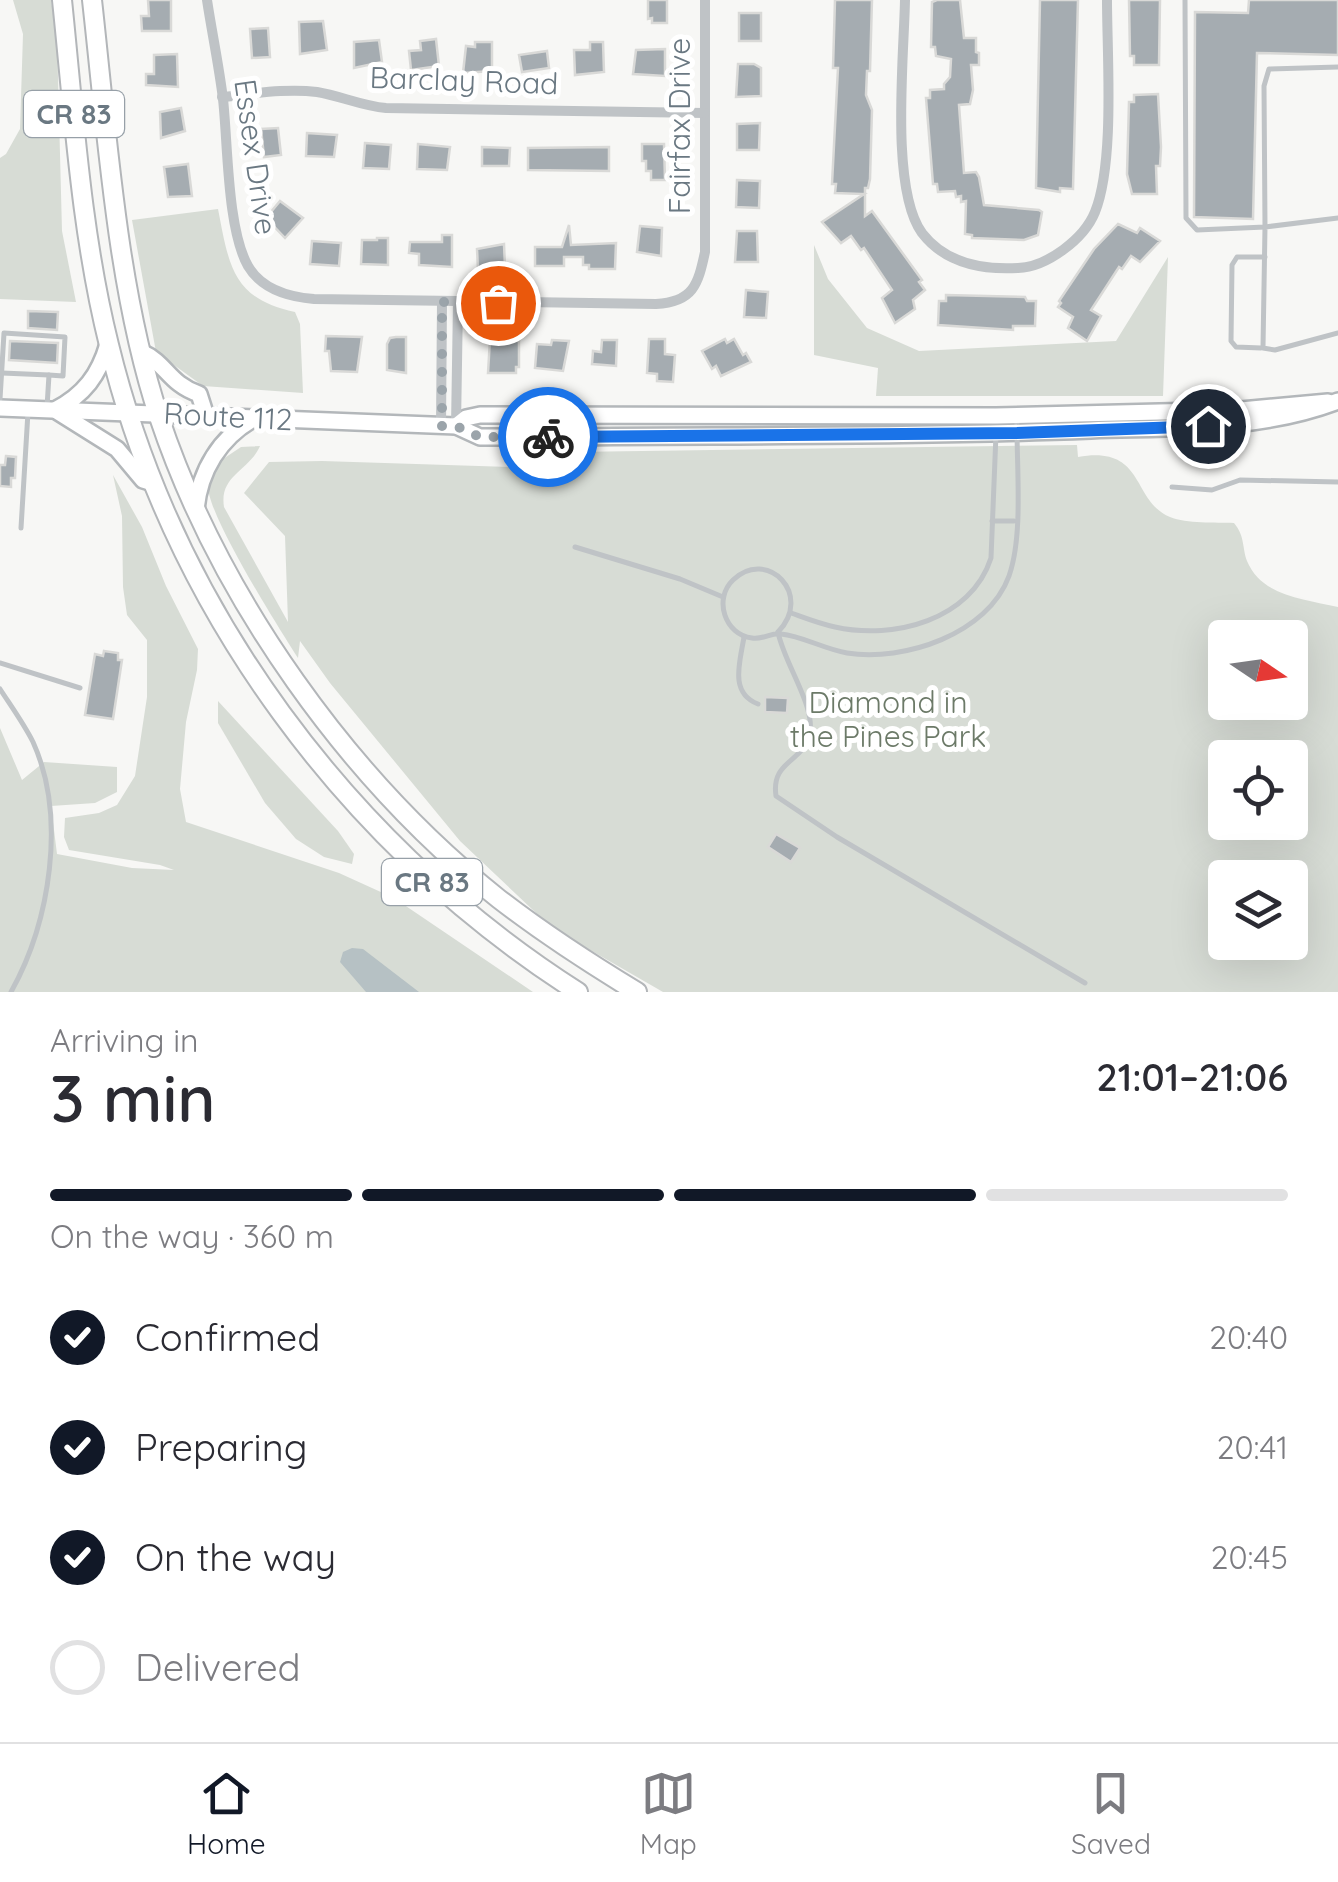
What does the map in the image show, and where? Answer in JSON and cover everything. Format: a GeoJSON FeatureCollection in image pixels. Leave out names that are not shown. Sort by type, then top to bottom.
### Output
{"type":"FeatureCollection","features":[{"type":"Feature","properties":{"kind":"highway","name":"CR 83"},"geometry":{"type":"LineString","coordinates":[[62,0],[87,228],[108,344],[153,482],[188,560],[258,680],[370,822],[476,919],[532,963],[578,992]]}},
{"type":"Feature","properties":{"kind":"highway","name":"CR 83"},"geometry":{"type":"LineString","coordinates":[[92,0],[118,222],[158,414],[196,508],[259,624],[310,702],[373,779],[418,825],[498,898],[565,948],[636,992]]}},
{"type":"Feature","properties":{"kind":"highway"},"geometry":{"type":"LineString","coordinates":[[398,849],[418,825]]}},
{"type":"Feature","properties":{"kind":"main road"},"geometry":{"type":"LineString","coordinates":[[51,410],[74,399],[90,384],[108,344]]}},
{"type":"Feature","properties":{"kind":"main road"},"geometry":{"type":"LineString","coordinates":[[143,353],[156,359],[173,381],[199,394],[206,416]]}},
{"type":"Feature","properties":{"kind":"main road","name":"Route 112"},"geometry":{"type":"LineString","coordinates":[[0,408],[448,426],[480,437],[996,425],[1338,402]]}},
{"type":"Feature","properties":{"kind":"main road"},"geometry":{"type":"LineString","coordinates":[[51,410],[116,449],[143,480],[153,482]]}},
{"type":"Feature","properties":{"kind":"main road","name":"Route 112"},"geometry":{"type":"LineString","coordinates":[[448,426],[480,415],[996,425]]}},
{"type":"Feature","properties":{"kind":"main road"},"geometry":{"type":"LineString","coordinates":[[196,508],[201,481],[213,456],[254,418]]}},
{"type":"Feature","properties":{"kind":"street","name":"Essex Drive"},"geometry":{"type":"LineString","coordinates":[[208,0],[241,250],[258,278],[291,297],[442,302]]}},
{"type":"Feature","properties":{"kind":"street","name":"Fairfax Drive"},"geometry":{"type":"LineString","coordinates":[[458,302],[677,303],[692,291],[705,252],[705,0]]}},
{"type":"Feature","properties":{"kind":"street"},"geometry":{"type":"LineString","coordinates":[[905,0],[902,149],[912,213],[924,235],[961,262],[986,269],[1025,268],[1059,252],[1078,238],[1094,214],[1103,176],[1107,0]]}},
{"type":"Feature","properties":{"kind":"street","name":"Barclay Road"},"geometry":{"type":"LineString","coordinates":[[222,97],[297,90],[386,108],[705,113]]}},
{"type":"Feature","properties":{"kind":"street"},"geometry":{"type":"LineString","coordinates":[[442,302],[458,302],[448,426],[442,302]]}},
{"type":"Feature","properties":{"kind":"lane"},"geometry":{"type":"LineString","coordinates":[[1185,0],[1186,218],[1197,230],[1338,218]]}},
{"type":"Feature","properties":{"kind":"lane"},"geometry":{"type":"LineString","coordinates":[[1262,348],[1264,86],[1269,69],[1338,67]]}},
{"type":"Feature","properties":{"kind":"lane"},"geometry":{"type":"LineString","coordinates":[[1265,257],[1237,257],[1232,265],[1231,341],[1236,347],[1275,350],[1338,334]]}},
{"type":"Feature","properties":{"kind":"lane"},"geometry":{"type":"LineString","coordinates":[[0,399],[4,334],[55,340],[65,337],[63,376],[2,373]]}},
{"type":"Feature","properties":{"kind":"lane"},"geometry":{"type":"LineString","coordinates":[[13,374],[14,360]]}},
{"type":"Feature","properties":{"kind":"lane"},"geometry":{"type":"LineString","coordinates":[[23,374],[24,361]]}},
{"type":"Feature","properties":{"kind":"lane"},"geometry":{"type":"LineString","coordinates":[[44,362],[51,410]]}},
{"type":"Feature","properties":{"kind":"lane"},"geometry":{"type":"LineString","coordinates":[[48,376],[54,363]]}},
{"type":"Feature","properties":{"kind":"lane"},"geometry":{"type":"LineString","coordinates":[[21,528],[28,409]]}},
{"type":"Feature","properties":{"kind":"lane"},"geometry":{"type":"LineString","coordinates":[[1017,424],[1016,547],[1008,578],[996,599],[956,632],[924,646],[852,654],[778,632],[756,639],[744,636],[727,621],[723,597],[727,587],[744,572],[766,570],[776,574],[790,591],[791,613],[778,632],[782,654],[810,716],[809,738],[797,755],[784,764],[774,783],[776,796],[1085,984]]}},
{"type":"Feature","properties":{"kind":"lane"},"geometry":{"type":"LineString","coordinates":[[791,613],[836,628],[876,632],[910,627],[944,614],[971,594],[985,576],[991,558],[996,425]]}},
{"type":"Feature","properties":{"kind":"lane"},"geometry":{"type":"LineString","coordinates":[[1172,487],[1212,490],[1240,480],[1338,482]]}},
{"type":"Feature","properties":{"kind":"lane"},"geometry":{"type":"LineString","coordinates":[[992,521],[1016,521]]}},
{"type":"Feature","properties":{"kind":"lane"},"geometry":{"type":"LineString","coordinates":[[574,547],[680,579],[723,597]]}},
{"type":"Feature","properties":{"kind":"lane"},"geometry":{"type":"LineString","coordinates":[[744,636],[740,690],[749,701],[758,704]]}},
{"type":"Feature","properties":{"kind":"lane"},"geometry":{"type":"LineString","coordinates":[[0,663],[80,688]]}},
{"type":"Feature","properties":{"kind":"lane"},"geometry":{"type":"LineString","coordinates":[[0,689],[33,744],[46,784],[51,829],[46,886],[36,927],[11,992]]}},
{"type":"Feature","properties":{"kind":"green space"},"geometry":{"type":"Polygon","coordinates":[[[13,0],[51,0],[57,39],[62,231],[76,302],[0,299],[0,158],[20,129],[23,34],[13,0]]]}},
{"type":"Feature","properties":{"kind":"green space"},"geometry":{"type":"Polygon","coordinates":[[[218,209],[237,277],[258,298],[295,312],[300,324],[303,393],[203,386],[156,352],[132,220],[218,209]]]}},
{"type":"Feature","properties":{"kind":"green space"},"geometry":{"type":"Polygon","coordinates":[[[814,245],[828,279],[867,328],[919,351],[1116,341],[1168,257],[1163,396],[876,396],[878,368],[814,355],[814,245]]]}},
{"type":"Feature","properties":{"kind":"green space","name":"Diamond in the Pines Park"},"geometry":{"type":"Polygon","coordinates":[[[1077,445],[1078,457],[1100,455],[1127,466],[1149,499],[1170,517],[1234,523],[1242,537],[1247,561],[1263,582],[1286,594],[1338,607],[1338,992],[663,992],[552,928],[460,841],[300,641],[298,658],[231,545],[208,485],[219,456],[223,459],[241,447],[260,446],[230,480],[224,507],[288,622],[285,536],[244,493],[269,462],[569,467],[572,452],[1077,445]]]}},
{"type":"Feature","properties":{"kind":"green space"},"geometry":{"type":"Polygon","coordinates":[[[113,475],[142,527],[198,649],[180,789],[186,822],[339,873],[394,898],[533,992],[0,992],[0,728],[22,780],[44,762],[117,767],[117,792],[95,803],[51,806],[57,854],[132,868],[174,870],[69,850],[64,837],[65,818],[99,813],[117,805],[135,776],[147,697],[147,640],[127,615],[122,516],[113,475]]]}},
{"type":"Feature","properties":{"kind":"green space"},"geometry":{"type":"Polygon","coordinates":[[[218,701],[338,831],[354,854],[352,864],[324,857],[296,839],[265,803],[218,723],[218,701]]]}},
{"type":"Feature","properties":{"kind":"shaded area"},"geometry":{"type":"Polygon","coordinates":[[[363,949],[419,992],[366,992],[340,962],[343,952],[363,949]]]}},
{"type":"Feature","properties":{"kind":"building"},"geometry":{"type":"Polygon","coordinates":[[[148,0],[171,0],[171,31],[142,31],[141,16],[149,16],[148,0]]]}},
{"type":"Feature","properties":{"kind":"building"},"geometry":{"type":"Polygon","coordinates":[[[648,0],[667,0],[667,23],[652,23],[652,18],[648,19],[648,0]]]}},
{"type":"Feature","properties":{"kind":"building"},"geometry":{"type":"Polygon","coordinates":[[[835,0],[872,0],[866,95],[872,110],[870,179],[865,188],[865,216],[872,211],[922,280],[919,282],[925,290],[913,300],[915,309],[895,323],[882,298],[892,290],[864,248],[861,250],[851,236],[841,243],[822,222],[864,194],[835,193],[836,184],[832,184],[838,68],[833,68],[835,0]]]}},
{"type":"Feature","properties":{"kind":"building"},"geometry":{"type":"Polygon","coordinates":[[[960,0],[964,38],[976,38],[979,53],[979,65],[971,65],[970,104],[959,105],[964,173],[976,172],[984,205],[1042,212],[1038,235],[1024,240],[972,238],[965,234],[966,201],[961,202],[955,191],[938,192],[937,184],[933,184],[926,98],[930,98],[930,90],[944,89],[950,77],[951,59],[936,56],[935,47],[931,47],[932,2],[960,0]]]}},
{"type":"Feature","properties":{"kind":"building"},"geometry":{"type":"Polygon","coordinates":[[[1040,0],[1078,0],[1073,189],[1060,188],[1060,192],[1036,188],[1040,0]]]}},
{"type":"Feature","properties":{"kind":"building"},"geometry":{"type":"Polygon","coordinates":[[[1129,0],[1160,0],[1159,65],[1134,65],[1134,56],[1130,56],[1129,0]]]}},
{"type":"Feature","properties":{"kind":"building"},"geometry":{"type":"Polygon","coordinates":[[[1249,0],[1338,0],[1338,55],[1257,53],[1253,219],[1194,217],[1195,12],[1248,13],[1249,0]]]}},
{"type":"Feature","properties":{"kind":"building"},"geometry":{"type":"Polygon","coordinates":[[[739,13],[761,13],[761,41],[739,41],[739,13]]]}},
{"type":"Feature","properties":{"kind":"building"},"geometry":{"type":"Polygon","coordinates":[[[323,21],[327,50],[300,54],[299,22],[323,21]]]}},
{"type":"Feature","properties":{"kind":"building"},"geometry":{"type":"Polygon","coordinates":[[[268,28],[270,57],[252,58],[250,29],[268,28]]]}},
{"type":"Feature","properties":{"kind":"building"},"geometry":{"type":"Polygon","coordinates":[[[436,39],[439,66],[411,70],[409,51],[421,50],[420,41],[436,39]]]}},
{"type":"Feature","properties":{"kind":"building"},"geometry":{"type":"Polygon","coordinates":[[[379,40],[382,62],[354,68],[354,42],[379,40]]]}},
{"type":"Feature","properties":{"kind":"building"},"geometry":{"type":"Polygon","coordinates":[[[475,42],[492,42],[492,71],[463,73],[466,46],[475,47],[475,42]]]}},
{"type":"Feature","properties":{"kind":"building"},"geometry":{"type":"Polygon","coordinates":[[[590,42],[603,42],[604,72],[575,75],[574,50],[590,50],[590,42]]]}},
{"type":"Feature","properties":{"kind":"building"},"geometry":{"type":"Polygon","coordinates":[[[665,49],[665,76],[633,74],[636,50],[665,49]]]}},
{"type":"Feature","properties":{"kind":"building"},"geometry":{"type":"Polygon","coordinates":[[[547,51],[549,68],[522,72],[519,55],[547,51]]]}},
{"type":"Feature","properties":{"kind":"building"},"geometry":{"type":"Polygon","coordinates":[[[177,54],[178,87],[146,85],[146,74],[154,74],[154,55],[177,54]]]}},
{"type":"Feature","properties":{"kind":"building"},"geometry":{"type":"Polygon","coordinates":[[[738,64],[761,68],[761,96],[736,97],[738,64]]]}},
{"type":"Feature","properties":{"kind":"building"},"geometry":{"type":"Polygon","coordinates":[[[1158,94],[1161,147],[1160,166],[1156,166],[1157,194],[1132,194],[1127,174],[1129,102],[1134,102],[1134,95],[1158,94]]]}},
{"type":"Feature","properties":{"kind":"building"},"geometry":{"type":"Polygon","coordinates":[[[181,108],[185,131],[161,138],[160,112],[181,108]]]}},
{"type":"Feature","properties":{"kind":"building"},"geometry":{"type":"Polygon","coordinates":[[[760,123],[759,150],[737,150],[737,124],[760,123]]]}},
{"type":"Feature","properties":{"kind":"building"},"geometry":{"type":"Polygon","coordinates":[[[278,128],[281,155],[264,157],[261,129],[278,128]]]}},
{"type":"Feature","properties":{"kind":"building"},"geometry":{"type":"Polygon","coordinates":[[[307,133],[337,135],[334,157],[306,156],[307,133]]]}},
{"type":"Feature","properties":{"kind":"building"},"geometry":{"type":"Polygon","coordinates":[[[365,143],[391,145],[389,169],[363,168],[365,143]]]}},
{"type":"Feature","properties":{"kind":"building"},"geometry":{"type":"Polygon","coordinates":[[[418,144],[450,147],[447,170],[417,169],[418,144]]]}},
{"type":"Feature","properties":{"kind":"building"},"geometry":{"type":"Polygon","coordinates":[[[642,144],[664,144],[665,180],[651,180],[651,171],[646,171],[646,161],[642,161],[642,144]]]}},
{"type":"Feature","properties":{"kind":"building"},"geometry":{"type":"Polygon","coordinates":[[[482,147],[510,148],[509,166],[482,166],[482,147]]]}},
{"type":"Feature","properties":{"kind":"building"},"geometry":{"type":"Polygon","coordinates":[[[609,147],[609,171],[528,170],[528,148],[609,147]]]}},
{"type":"Feature","properties":{"kind":"building"},"geometry":{"type":"Polygon","coordinates":[[[188,164],[192,196],[168,197],[164,167],[188,164]]]}},
{"type":"Feature","properties":{"kind":"building"},"geometry":{"type":"Polygon","coordinates":[[[737,180],[760,181],[759,208],[736,207],[737,180]]]}},
{"type":"Feature","properties":{"kind":"building"},"geometry":{"type":"Polygon","coordinates":[[[280,201],[303,218],[285,238],[266,218],[280,201]]]}},
{"type":"Feature","properties":{"kind":"building"},"geometry":{"type":"Polygon","coordinates":[[[1118,224],[1137,233],[1140,228],[1160,241],[1140,262],[1131,256],[1122,269],[1119,267],[1091,310],[1101,316],[1087,341],[1068,328],[1073,317],[1058,307],[1059,301],[1094,249],[1118,224]]]}},
{"type":"Feature","properties":{"kind":"building"},"geometry":{"type":"Polygon","coordinates":[[[569,225],[571,245],[616,243],[615,269],[589,269],[589,265],[583,265],[583,257],[564,257],[564,266],[535,266],[535,247],[562,247],[569,225]]]}},
{"type":"Feature","properties":{"kind":"building"},"geometry":{"type":"Polygon","coordinates":[[[640,226],[662,228],[661,256],[637,252],[640,226]]]}},
{"type":"Feature","properties":{"kind":"building"},"geometry":{"type":"Polygon","coordinates":[[[737,231],[757,231],[758,262],[735,262],[737,231]]]}},
{"type":"Feature","properties":{"kind":"building"},"geometry":{"type":"Polygon","coordinates":[[[442,235],[452,235],[452,267],[419,265],[419,254],[409,253],[410,242],[442,242],[442,235]]]}},
{"type":"Feature","properties":{"kind":"building"},"geometry":{"type":"Polygon","coordinates":[[[388,238],[388,265],[361,264],[362,240],[388,238]]]}},
{"type":"Feature","properties":{"kind":"building"},"geometry":{"type":"Polygon","coordinates":[[[312,241],[341,243],[339,266],[310,264],[312,241]]]}},
{"type":"Feature","properties":{"kind":"building"},"geometry":{"type":"Polygon","coordinates":[[[504,244],[505,267],[478,270],[477,249],[504,244]]]}},
{"type":"Feature","properties":{"kind":"building"},"geometry":{"type":"Polygon","coordinates":[[[746,290],[768,292],[766,318],[744,317],[746,290]]]}},
{"type":"Feature","properties":{"kind":"building"},"geometry":{"type":"Polygon","coordinates":[[[946,295],[1025,297],[1027,301],[1036,301],[1035,326],[1013,326],[1013,330],[938,325],[939,301],[946,301],[946,295]]]}},
{"type":"Feature","properties":{"kind":"building"},"geometry":{"type":"Polygon","coordinates":[[[28,311],[58,312],[57,330],[28,328],[28,311]]]}},
{"type":"Feature","properties":{"kind":"building"},"geometry":{"type":"Polygon","coordinates":[[[326,336],[362,337],[357,372],[331,371],[329,351],[325,351],[326,336]]]}},
{"type":"Feature","properties":{"kind":"building"},"geometry":{"type":"Polygon","coordinates":[[[406,337],[406,373],[387,370],[390,338],[406,337]]]}},
{"type":"Feature","properties":{"kind":"building"},"geometry":{"type":"Polygon","coordinates":[[[490,339],[519,341],[516,373],[488,373],[490,339]]]}},
{"type":"Feature","properties":{"kind":"building"},"geometry":{"type":"Polygon","coordinates":[[[649,339],[665,339],[665,354],[675,355],[673,382],[657,381],[657,374],[647,373],[649,339]]]}},
{"type":"Feature","properties":{"kind":"building"},"geometry":{"type":"Polygon","coordinates":[[[725,339],[727,343],[734,339],[751,362],[721,376],[702,351],[725,339]]]}},
{"type":"Feature","properties":{"kind":"building"},"geometry":{"type":"Polygon","coordinates":[[[552,340],[569,341],[563,371],[535,368],[537,344],[551,345],[552,340]]]}},
{"type":"Feature","properties":{"kind":"building"},"geometry":{"type":"Polygon","coordinates":[[[602,340],[617,340],[616,366],[592,364],[593,351],[601,352],[602,340]]]}},
{"type":"Feature","properties":{"kind":"building"},"geometry":{"type":"Polygon","coordinates":[[[10,341],[58,343],[57,363],[9,360],[10,341]]]}},
{"type":"Feature","properties":{"kind":"building"},"geometry":{"type":"Polygon","coordinates":[[[6,456],[16,457],[11,487],[0,486],[0,465],[5,465],[6,456]]]}},
{"type":"Feature","properties":{"kind":"building"},"geometry":{"type":"Polygon","coordinates":[[[104,651],[118,653],[118,660],[122,660],[113,719],[85,715],[95,654],[103,656],[104,651]]]}},
{"type":"Feature","properties":{"kind":"building"},"geometry":{"type":"Polygon","coordinates":[[[765,697],[788,698],[787,713],[765,712],[765,697]]]}},
{"type":"Feature","properties":{"kind":"building"},"geometry":{"type":"Polygon","coordinates":[[[776,834],[800,848],[791,862],[768,847],[776,834]]]}},
{"type":"Feature","properties":{"kind":"way so far"},"geometry":{"type":"LineString","coordinates":[[498,303],[442,302],[442,426],[456,426],[464,433],[480,437],[548,437]]}},
{"type":"Feature","properties":{"kind":"route"},"geometry":{"type":"LineString","coordinates":[[548,437],[1017,433],[1208,426]]}}]}
